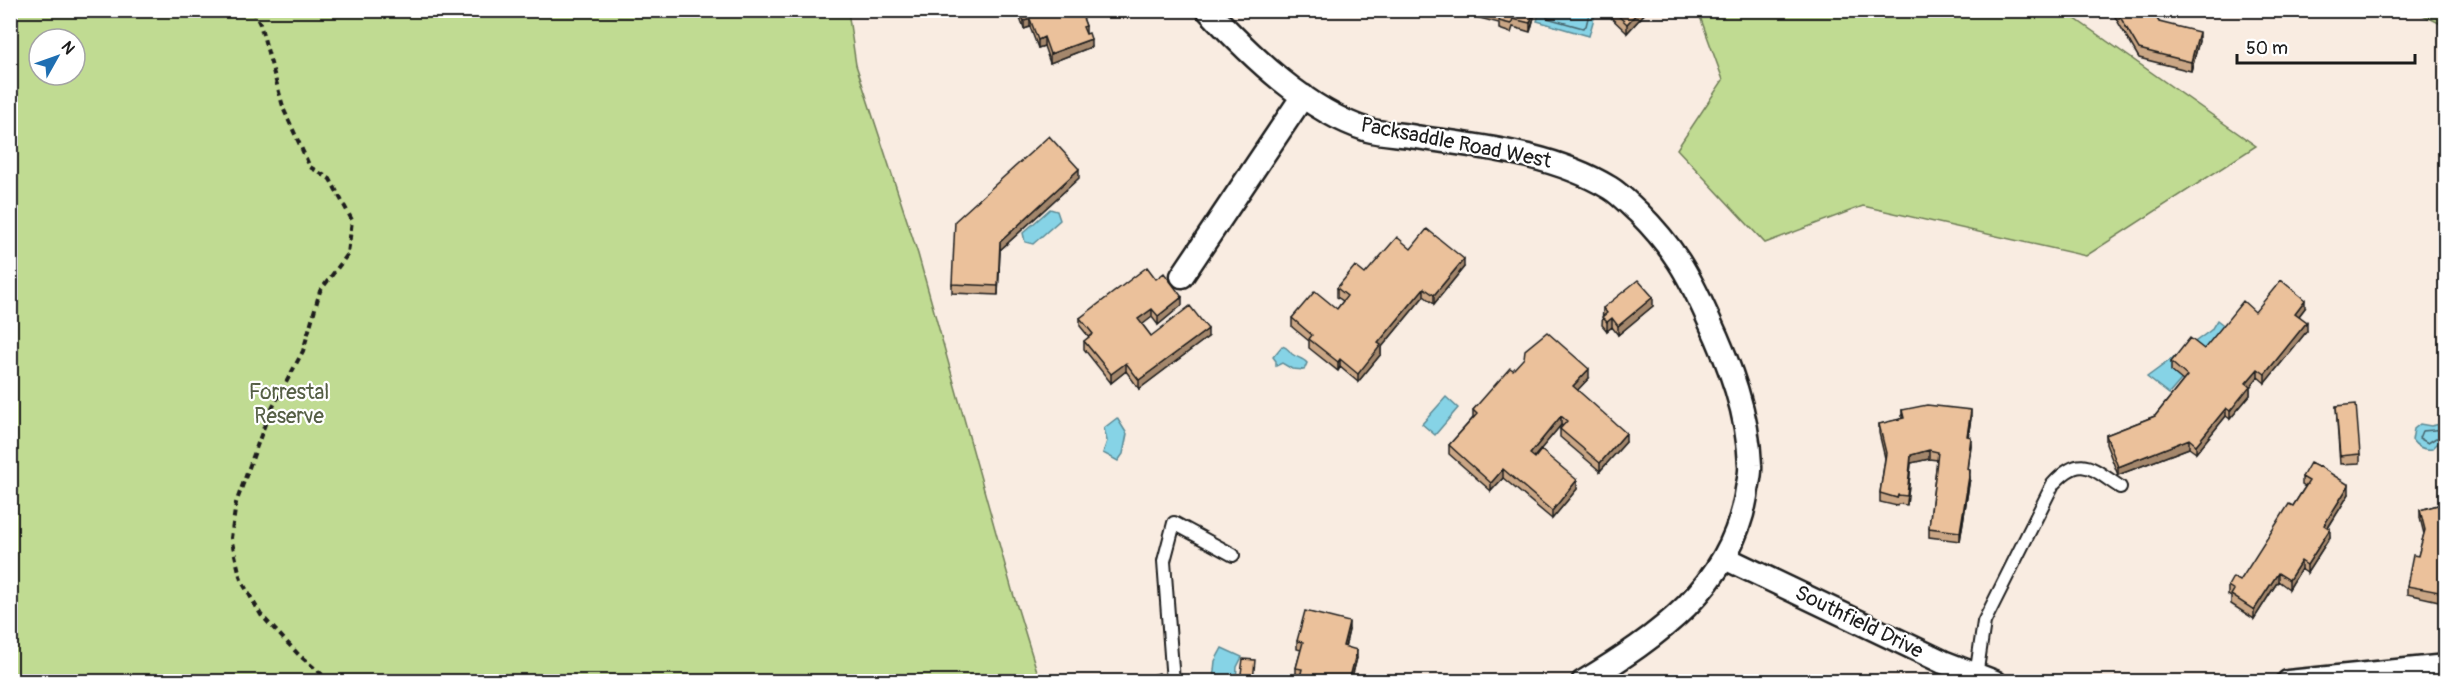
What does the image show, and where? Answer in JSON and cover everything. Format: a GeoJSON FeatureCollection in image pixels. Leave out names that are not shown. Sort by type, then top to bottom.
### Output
{"type":"FeatureCollection","features":[{"type":"Feature","properties":{"kind":"street","name":"Packsaddle Road West"},"geometry":{"type":"LineString","coordinates":[[1208,10],[1245,49],[1303,96],[1331,114],[1369,130],[1487,149],[1563,165],[1612,189],[1659,233],[1680,262],[1724,354],[1743,411],[1750,468],[1743,515],[1725,558],[1702,590],[1673,620],[1638,646],[1583,681]]}},
{"type":"Feature","properties":{"kind":"street"},"geometry":{"type":"LineString","coordinates":[[1182,276],[1303,96]]}},
{"type":"Feature","properties":{"kind":"street","name":"Southfield Drive"},"geometry":{"type":"LineString","coordinates":[[1725,558],[1943,662],[1985,679]]}},
{"type":"Feature","properties":{"kind":"street"},"geometry":{"type":"LineString","coordinates":[[2288,681],[2445,666]]}},
{"type":"Feature","properties":{"kind":"lane"},"geometry":{"type":"LineString","coordinates":[[1985,679],[1984,622],[2053,484],[2064,472],[2074,466],[2086,465],[2120,487]]}},
{"type":"Feature","properties":{"kind":"lane"},"geometry":{"type":"LineString","coordinates":[[1173,681],[1164,561],[1174,523],[1233,555]]}},
{"type":"Feature","properties":{"kind":"path"},"geometry":{"type":"LineString","coordinates":[[253,10],[260,24],[284,110],[301,148],[310,167],[330,179],[352,220],[348,254],[320,291],[303,351],[268,416],[236,503],[231,538],[241,580],[261,615],[299,655],[331,681]]}},
{"type":"Feature","properties":{"kind":"path"},"geometry":{"type":"LineString","coordinates":[[411,10],[449,18],[476,13]]}},
{"type":"Feature","properties":{"kind":"green space","name":"Forrestal Reserve"},"geometry":{"type":"Polygon","coordinates":[[[10,11],[848,11],[856,65],[918,254],[1012,590],[1040,681],[11,681],[10,11]]]}},
{"type":"Feature","properties":{"kind":"green space"},"geometry":{"type":"Polygon","coordinates":[[[1698,11],[2064,11],[2256,146],[2086,256],[1863,206],[1765,243],[1677,149],[1723,80],[1698,11]]]}},
{"type":"Feature","properties":{"kind":"green space"},"geometry":{"type":"Polygon","coordinates":[[[2415,11],[2445,11],[2445,26],[2415,11]]]}},
{"type":"Feature","properties":{"kind":"water"},"geometry":{"type":"Polygon","coordinates":[[[1540,11],[1596,11],[1589,36],[1537,21],[1540,11]]]}},
{"type":"Feature","properties":{"kind":"water"},"geometry":{"type":"Polygon","coordinates":[[[1050,209],[1057,211],[1060,220],[1033,244],[1025,242],[1023,233],[1050,209]]]}},
{"type":"Feature","properties":{"kind":"water"},"geometry":{"type":"Polygon","coordinates":[[[2217,320],[2226,327],[2169,394],[2147,377],[2211,330],[2217,320]]]}},
{"type":"Feature","properties":{"kind":"water"},"geometry":{"type":"Polygon","coordinates":[[[1282,346],[1307,363],[1304,370],[1292,369],[1282,363],[1276,366],[1273,357],[1282,346]]]}},
{"type":"Feature","properties":{"kind":"water"},"geometry":{"type":"Polygon","coordinates":[[[1446,397],[1458,408],[1435,435],[1422,424],[1446,397]]]}},
{"type":"Feature","properties":{"kind":"water"},"geometry":{"type":"Polygon","coordinates":[[[1117,418],[1127,434],[1123,454],[1118,461],[1103,453],[1107,441],[1104,428],[1117,418]]]}},
{"type":"Feature","properties":{"kind":"water"},"geometry":{"type":"Polygon","coordinates":[[[2445,423],[2445,445],[2437,444],[2432,449],[2426,449],[2418,446],[2412,440],[2414,429],[2420,424],[2431,426],[2445,423]]]}},
{"type":"Feature","properties":{"kind":"water"},"geometry":{"type":"Polygon","coordinates":[[[1222,648],[1242,657],[1237,667],[1236,681],[1213,680],[1215,661],[1222,648]]]}},
{"type":"Feature","properties":{"kind":"building"},"geometry":{"type":"Polygon","coordinates":[[[1020,10],[1080,10],[1086,26],[1083,27],[1091,39],[1050,54],[1044,37],[1038,40],[1030,19],[1024,21],[1020,10]]]}},
{"type":"Feature","properties":{"kind":"building"},"geometry":{"type":"Polygon","coordinates":[[[1483,10],[1534,10],[1530,23],[1513,19],[1511,24],[1499,21],[1501,15],[1483,10]]]}},
{"type":"Feature","properties":{"kind":"building"},"geometry":{"type":"Polygon","coordinates":[[[1612,10],[1640,10],[1627,24],[1612,10]]]}},
{"type":"Feature","properties":{"kind":"building"},"geometry":{"type":"Polygon","coordinates":[[[2116,10],[2152,10],[2159,22],[2199,32],[2191,62],[2139,49],[2116,10]]]}},
{"type":"Feature","properties":{"kind":"building"},"geometry":{"type":"Polygon","coordinates":[[[1049,136],[1079,169],[1000,242],[998,286],[952,284],[955,221],[1049,136]]]}},
{"type":"Feature","properties":{"kind":"building"},"geometry":{"type":"Polygon","coordinates":[[[1427,229],[1464,259],[1434,295],[1424,288],[1378,343],[1381,345],[1358,374],[1340,359],[1338,362],[1309,339],[1312,335],[1292,318],[1315,291],[1337,309],[1347,296],[1337,288],[1355,266],[1365,274],[1397,237],[1411,249],[1427,229]]]}},
{"type":"Feature","properties":{"kind":"building"},"geometry":{"type":"Polygon","coordinates":[[[1147,267],[1156,279],[1164,273],[1182,297],[1158,316],[1152,309],[1138,319],[1151,336],[1190,306],[1208,329],[1139,380],[1126,363],[1111,374],[1084,341],[1093,334],[1080,318],[1147,267]]]}},
{"type":"Feature","properties":{"kind":"building"},"geometry":{"type":"Polygon","coordinates":[[[1638,280],[1653,297],[1618,326],[1612,318],[1607,322],[1602,317],[1607,313],[1603,308],[1638,280]]]}},
{"type":"Feature","properties":{"kind":"building"},"geometry":{"type":"Polygon","coordinates":[[[2281,280],[2305,300],[2295,313],[2307,322],[2265,374],[2258,369],[2246,383],[2250,386],[2230,411],[2226,408],[2196,445],[2189,439],[2118,467],[2106,435],[2155,416],[2187,376],[2171,362],[2190,338],[2204,349],[2243,301],[2255,312],[2281,280]]]}},
{"type":"Feature","properties":{"kind":"building"},"geometry":{"type":"Polygon","coordinates":[[[1547,332],[1589,369],[1573,386],[1626,433],[1600,463],[1560,429],[1567,421],[1561,416],[1530,454],[1535,458],[1541,450],[1577,480],[1552,511],[1503,469],[1491,483],[1449,445],[1477,414],[1473,410],[1510,368],[1513,370],[1524,358],[1525,350],[1547,332]]]}},
{"type":"Feature","properties":{"kind":"building"},"geometry":{"type":"Polygon","coordinates":[[[2356,404],[2360,454],[2340,456],[2336,406],[2356,404]]]}},
{"type":"Feature","properties":{"kind":"building"},"geometry":{"type":"Polygon","coordinates":[[[1927,405],[1971,410],[1967,436],[1971,437],[1967,469],[1970,470],[1960,532],[1929,528],[1938,452],[1929,450],[1911,455],[1907,496],[1898,495],[1897,498],[1880,493],[1886,453],[1879,424],[1904,418],[1902,410],[1927,405]]]}},
{"type":"Feature","properties":{"kind":"building"},"geometry":{"type":"Polygon","coordinates":[[[2310,463],[2319,466],[2349,485],[2324,525],[2330,529],[2307,565],[2301,561],[2289,580],[2278,573],[2254,610],[2231,595],[2234,590],[2228,586],[2233,577],[2240,581],[2289,504],[2293,506],[2309,481],[2302,477],[2310,463]]]}},
{"type":"Feature","properties":{"kind":"building"},"geometry":{"type":"Polygon","coordinates":[[[2445,503],[2445,564],[2439,592],[2407,586],[2413,555],[2418,556],[2425,530],[2420,510],[2445,503]]]}},
{"type":"Feature","properties":{"kind":"building"},"geometry":{"type":"Polygon","coordinates":[[[1305,611],[1349,622],[1343,646],[1357,650],[1349,681],[1299,681],[1302,669],[1296,668],[1303,642],[1297,641],[1305,611]]]}},
{"type":"Feature","properties":{"kind":"building"},"geometry":{"type":"Polygon","coordinates":[[[1243,659],[1255,660],[1253,681],[1240,681],[1243,659]]]}},
{"type":"Feature","properties":{"kind":"building"},"geometry":{"type":"Polygon","coordinates":[[[1159,673],[1161,681],[1136,680],[1159,673]]]}}]}
